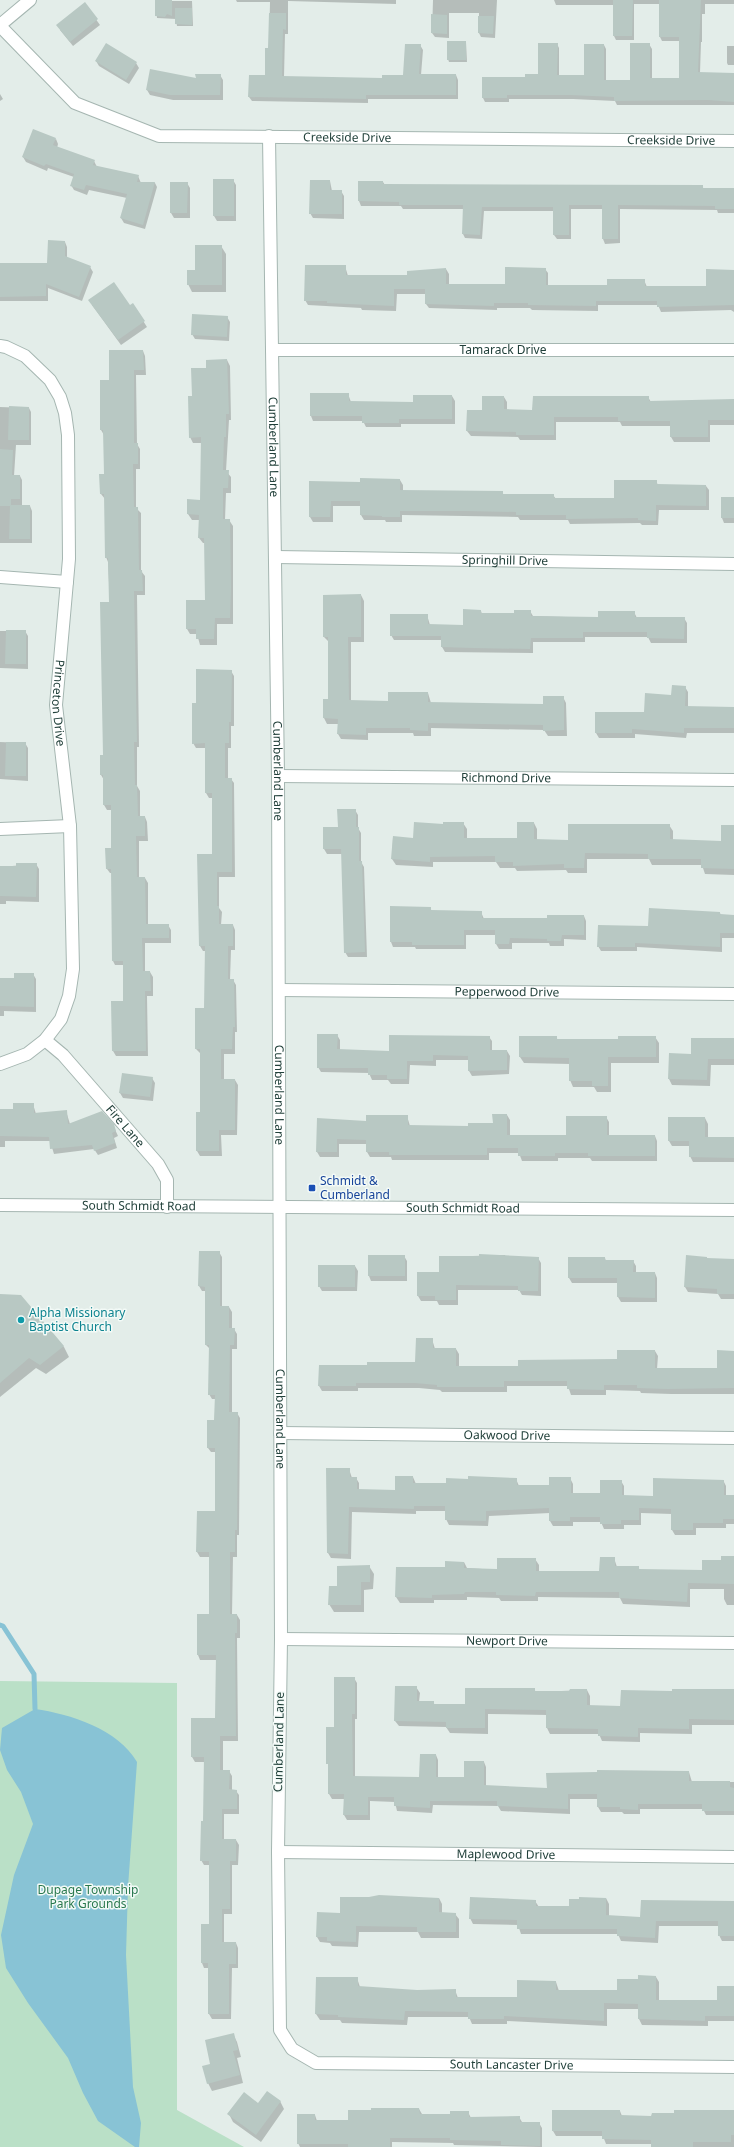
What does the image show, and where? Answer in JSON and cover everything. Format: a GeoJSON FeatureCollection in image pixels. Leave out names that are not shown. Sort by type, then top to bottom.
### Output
{"type":"FeatureCollection","features":[{"type":"Feature","properties":{"kind":"street"},"geometry":{"type":"LineString","coordinates":[[0,25],[30,0]]}},
{"type":"Feature","properties":{"kind":"street","name":"Creekside Drive"},"geometry":{"type":"LineString","coordinates":[[0,25],[75,103],[159,136],[734,141]]}},
{"type":"Feature","properties":{"kind":"street","name":"Cumberland Lane"},"geometry":{"type":"LineString","coordinates":[[270,136],[278,776],[281,1639],[278,1852],[280,2030],[292,2049]]}},
{"type":"Feature","properties":{"kind":"street","name":"Princeton Drive"},"geometry":{"type":"LineString","coordinates":[[0,346],[6,347],[25,356],[39,367],[50,380],[60,398],[65,413],[68,435],[67,582],[56,705],[70,826],[73,969],[69,996],[61,1019],[45,1040],[27,1054],[0,1064]]}},
{"type":"Feature","properties":{"kind":"street","name":"Tamarack Drive"},"geometry":{"type":"LineString","coordinates":[[272,350],[734,350]]}},
{"type":"Feature","properties":{"kind":"street","name":"Springhill Drive"},"geometry":{"type":"LineString","coordinates":[[276,557],[734,564]]}},
{"type":"Feature","properties":{"kind":"street"},"geometry":{"type":"LineString","coordinates":[[0,577],[67,582]]}},
{"type":"Feature","properties":{"kind":"street","name":"Richmond Drive"},"geometry":{"type":"LineString","coordinates":[[278,776],[734,780]]}},
{"type":"Feature","properties":{"kind":"street"},"geometry":{"type":"LineString","coordinates":[[0,829],[70,826]]}},
{"type":"Feature","properties":{"kind":"street","name":"Pepperwood Drive"},"geometry":{"type":"LineString","coordinates":[[279,990],[734,994]]}},
{"type":"Feature","properties":{"kind":"street","name":"Fire Lane"},"geometry":{"type":"LineString","coordinates":[[45,1040],[62,1055],[158,1164],[167,1180],[167,1207]]}},
{"type":"Feature","properties":{"kind":"street","name":"South Schmidt Road"},"geometry":{"type":"LineString","coordinates":[[0,1206],[280,1206],[734,1210]]}},
{"type":"Feature","properties":{"kind":"street","name":"Oakwood Drive"},"geometry":{"type":"LineString","coordinates":[[280,1434],[734,1438]]}},
{"type":"Feature","properties":{"kind":"street","name":"Newport Drive"},"geometry":{"type":"LineString","coordinates":[[281,1639],[734,1643]]}},
{"type":"Feature","properties":{"kind":"street","name":"Maplewood Drive"},"geometry":{"type":"LineString","coordinates":[[278,1852],[734,1857]]}},
{"type":"Feature","properties":{"kind":"street","name":"South Lancaster Drive"},"geometry":{"type":"LineString","coordinates":[[292,2049],[316,2063],[734,2067]]}},
{"type":"Feature","properties":{"kind":"green space","name":"Dupage Township Park Grounds"},"geometry":{"type":"Polygon","coordinates":[[[0,1681],[177,1683],[177,2110],[244,2147],[0,2147],[0,1681]]]}},
{"type":"Feature","properties":{"kind":"water"},"geometry":{"type":"Polygon","coordinates":[[[35,1709],[49,1711],[78,1719],[106,1732],[129,1750],[137,1762],[128,1887],[126,1955],[133,2087],[141,2123],[139,2147],[135,2147],[98,2121],[83,2093],[68,2058],[28,2003],[6,1968],[1,1935],[14,1875],[33,1824],[21,1792],[7,1770],[0,1750],[2,1728],[35,1709]]]}},
{"type":"Feature","properties":{"kind":"building"},"geometry":{"type":"Polygon","coordinates":[[[155,0],[172,0],[172,16],[167,14],[165,17],[155,16],[155,0]]]}},
{"type":"Feature","properties":{"kind":"building"},"geometry":{"type":"Polygon","coordinates":[[[613,0],[633,0],[632,36],[613,36],[613,0]]]}},
{"type":"Feature","properties":{"kind":"building"},"geometry":{"type":"Polygon","coordinates":[[[659,0],[701,0],[698,72],[734,73],[734,102],[708,100],[614,101],[614,97],[570,95],[507,95],[507,98],[482,98],[482,77],[525,77],[525,74],[538,74],[538,43],[558,43],[557,75],[584,75],[584,44],[604,44],[604,80],[630,80],[630,43],[650,43],[650,78],[679,78],[679,37],[659,37],[659,0]]]}},
{"type":"Feature","properties":{"kind":"building"},"geometry":{"type":"Polygon","coordinates":[[[85,2],[98,19],[70,42],[56,25],[85,2]]]}},
{"type":"Feature","properties":{"kind":"building"},"geometry":{"type":"Polygon","coordinates":[[[175,8],[192,8],[192,25],[175,24],[175,8]]]}},
{"type":"Feature","properties":{"kind":"building"},"geometry":{"type":"Polygon","coordinates":[[[269,13],[286,13],[286,30],[283,29],[282,76],[382,78],[382,75],[403,75],[405,44],[421,44],[419,74],[456,74],[456,95],[366,95],[366,99],[248,97],[249,75],[265,75],[265,48],[268,48],[269,13]]]}},
{"type":"Feature","properties":{"kind":"building"},"geometry":{"type":"Polygon","coordinates":[[[431,14],[447,15],[447,34],[431,33],[431,14]]]}},
{"type":"Feature","properties":{"kind":"building"},"geometry":{"type":"Polygon","coordinates":[[[478,16],[494,16],[493,34],[478,33],[478,16]]]}},
{"type":"Feature","properties":{"kind":"building"},"geometry":{"type":"Polygon","coordinates":[[[447,41],[466,41],[466,60],[447,60],[447,41]]]}},
{"type":"Feature","properties":{"kind":"building"},"geometry":{"type":"Polygon","coordinates":[[[106,43],[137,62],[126,80],[95,61],[106,43]]]}},
{"type":"Feature","properties":{"kind":"building"},"geometry":{"type":"Polygon","coordinates":[[[150,69],[196,78],[195,74],[221,74],[220,95],[170,95],[146,90],[150,69]]]}},
{"type":"Feature","properties":{"kind":"building"},"geometry":{"type":"Polygon","coordinates":[[[33,129],[56,138],[53,145],[95,160],[93,165],[139,175],[137,182],[155,182],[143,225],[120,218],[127,194],[86,185],[84,190],[70,186],[74,174],[46,164],[44,166],[22,157],[33,129]]]}},
{"type":"Feature","properties":{"kind":"building"},"geometry":{"type":"Polygon","coordinates":[[[213,179],[234,179],[234,216],[213,216],[213,179]]]}},
{"type":"Feature","properties":{"kind":"building"},"geometry":{"type":"Polygon","coordinates":[[[310,180],[330,180],[330,190],[342,190],[342,214],[309,214],[310,180]]]}},
{"type":"Feature","properties":{"kind":"building"},"geometry":{"type":"Polygon","coordinates":[[[358,181],[383,181],[383,184],[703,185],[703,188],[734,188],[734,209],[715,209],[715,206],[618,205],[618,239],[602,239],[602,205],[569,205],[569,235],[553,235],[553,207],[482,207],[480,235],[462,234],[463,205],[399,205],[399,202],[358,201],[358,181]]]}},
{"type":"Feature","properties":{"kind":"building"},"geometry":{"type":"Polygon","coordinates":[[[170,182],[188,182],[187,213],[170,213],[170,182]]]}},
{"type":"Feature","properties":{"kind":"building"},"geometry":{"type":"Polygon","coordinates":[[[48,240],[65,241],[65,256],[91,266],[79,297],[46,284],[46,296],[0,297],[0,263],[47,263],[48,240]]]}},
{"type":"Feature","properties":{"kind":"building"},"geometry":{"type":"Polygon","coordinates":[[[195,245],[222,245],[222,285],[187,285],[187,270],[195,270],[195,245]]]}},
{"type":"Feature","properties":{"kind":"building"},"geometry":{"type":"Polygon","coordinates":[[[305,265],[346,265],[346,275],[407,275],[407,271],[446,268],[446,284],[505,284],[505,267],[546,268],[546,285],[607,285],[607,279],[645,279],[645,286],[706,286],[706,269],[734,270],[734,305],[657,307],[657,301],[596,301],[596,306],[528,305],[528,303],[494,303],[494,306],[425,304],[425,289],[394,289],[394,306],[327,303],[327,301],[304,301],[305,265]]]}},
{"type":"Feature","properties":{"kind":"building"},"geometry":{"type":"Polygon","coordinates":[[[114,282],[130,305],[133,303],[145,321],[118,340],[88,300],[114,282]]]}},
{"type":"Feature","properties":{"kind":"building"},"geometry":{"type":"Polygon","coordinates":[[[192,314],[228,316],[227,337],[191,335],[192,314]]]}},
{"type":"Feature","properties":{"kind":"building"},"geometry":{"type":"Polygon","coordinates":[[[109,350],[143,350],[144,370],[134,370],[134,443],[138,443],[138,464],[133,464],[134,507],[138,507],[139,570],[142,570],[143,591],[134,591],[137,742],[134,742],[135,785],[137,785],[138,816],[145,816],[145,836],[136,836],[137,877],[145,877],[146,924],[169,924],[169,938],[142,938],[143,971],[150,971],[151,991],[145,991],[146,1051],[112,1051],[111,1001],[123,1001],[123,961],[112,961],[111,869],[106,869],[105,848],[111,848],[111,805],[103,805],[103,775],[100,775],[100,755],[103,755],[100,602],[109,602],[108,558],[105,558],[104,494],[100,494],[99,474],[104,474],[103,430],[100,430],[100,380],[109,380],[109,350]]]}},
{"type":"Feature","properties":{"kind":"building"},"geometry":{"type":"Polygon","coordinates":[[[227,359],[229,414],[226,414],[226,437],[224,437],[223,470],[229,470],[228,488],[223,488],[223,519],[230,519],[230,618],[215,618],[214,639],[196,639],[196,629],[186,629],[186,600],[205,600],[204,538],[198,538],[199,515],[187,514],[187,499],[200,500],[201,437],[189,438],[188,396],[192,396],[191,368],[206,368],[206,360],[227,359]]]}},
{"type":"Feature","properties":{"kind":"building"},"geometry":{"type":"Polygon","coordinates":[[[310,393],[349,393],[349,401],[413,402],[413,395],[452,395],[452,419],[399,419],[399,423],[362,423],[362,416],[310,416],[310,393]]]}},
{"type":"Feature","properties":{"kind":"building"},"geometry":{"type":"Polygon","coordinates":[[[482,396],[504,396],[504,409],[532,410],[533,396],[649,396],[649,401],[734,399],[734,420],[708,420],[708,437],[670,437],[670,421],[618,421],[618,417],[554,417],[554,435],[516,435],[516,432],[466,431],[467,410],[482,410],[482,396]]]}},
{"type":"Feature","properties":{"kind":"building"},"geometry":{"type":"Polygon","coordinates":[[[9,406],[29,407],[29,440],[8,440],[9,406]]]}},
{"type":"Feature","properties":{"kind":"building"},"geometry":{"type":"Polygon","coordinates":[[[0,449],[13,450],[12,475],[20,475],[20,499],[11,499],[11,505],[30,505],[30,539],[9,539],[10,506],[0,506],[0,449]]]}},
{"type":"Feature","properties":{"kind":"building"},"geometry":{"type":"Polygon","coordinates":[[[360,478],[400,479],[400,490],[503,491],[503,494],[554,494],[554,498],[614,498],[614,480],[657,480],[657,484],[706,485],[706,506],[656,505],[656,521],[638,520],[638,518],[566,519],[566,515],[516,515],[516,512],[466,511],[400,511],[400,517],[382,517],[360,515],[360,501],[331,501],[330,517],[309,517],[309,481],[360,482],[360,478]]]}},
{"type":"Feature","properties":{"kind":"building"},"geometry":{"type":"Polygon","coordinates":[[[721,497],[734,497],[734,518],[721,518],[721,497]]]}},
{"type":"Feature","properties":{"kind":"building"},"geometry":{"type":"Polygon","coordinates":[[[361,594],[361,637],[348,637],[349,700],[388,701],[388,692],[428,692],[428,702],[543,704],[543,696],[564,696],[564,730],[543,731],[543,725],[428,723],[428,731],[410,730],[410,728],[366,728],[366,735],[337,734],[338,719],[323,718],[323,699],[328,699],[328,637],[323,637],[323,595],[361,594]]]}},
{"type":"Feature","properties":{"kind":"building"},"geometry":{"type":"Polygon","coordinates":[[[463,609],[481,610],[481,613],[514,613],[514,610],[531,610],[531,616],[598,617],[598,611],[635,611],[635,617],[685,617],[684,639],[647,638],[647,632],[583,632],[583,638],[531,638],[530,649],[441,647],[441,636],[390,636],[390,614],[428,614],[428,624],[463,625],[463,609]]]}},
{"type":"Feature","properties":{"kind":"building"},"geometry":{"type":"Polygon","coordinates":[[[6,630],[26,630],[26,664],[5,664],[6,630]]]}},
{"type":"Feature","properties":{"kind":"building"},"geometry":{"type":"Polygon","coordinates":[[[196,669],[232,670],[231,722],[229,722],[229,743],[225,743],[225,778],[232,778],[232,872],[217,872],[217,906],[219,906],[219,924],[233,924],[233,946],[228,946],[228,979],[234,979],[235,1027],[233,1027],[232,1049],[221,1049],[221,1079],[235,1079],[235,1130],[219,1130],[219,1151],[196,1151],[196,1112],[200,1112],[200,1049],[195,1049],[195,1008],[204,1008],[205,946],[199,946],[197,854],[212,854],[212,793],[205,793],[205,743],[192,744],[192,703],[196,703],[196,669]]]}},
{"type":"Feature","properties":{"kind":"building"},"geometry":{"type":"Polygon","coordinates":[[[672,685],[686,686],[685,706],[734,707],[734,728],[684,728],[684,733],[632,729],[632,733],[595,733],[595,712],[644,712],[645,693],[671,695],[672,685]]]}},
{"type":"Feature","properties":{"kind":"building"},"geometry":{"type":"Polygon","coordinates":[[[6,742],[26,742],[26,776],[5,776],[6,742]]]}},
{"type":"Feature","properties":{"kind":"building"},"geometry":{"type":"Polygon","coordinates":[[[337,809],[356,809],[356,827],[359,827],[359,861],[362,861],[365,952],[344,953],[341,849],[323,849],[323,827],[338,827],[337,809]]]}},
{"type":"Feature","properties":{"kind":"building"},"geometry":{"type":"Polygon","coordinates":[[[414,822],[443,824],[443,822],[464,822],[464,838],[517,838],[517,822],[534,822],[534,839],[568,840],[568,824],[670,824],[670,839],[721,841],[721,825],[734,825],[734,869],[701,868],[701,859],[648,859],[648,854],[585,853],[584,868],[564,868],[564,864],[513,866],[513,862],[495,862],[495,856],[430,857],[430,862],[391,859],[393,836],[413,838],[414,822]]]}},
{"type":"Feature","properties":{"kind":"building"},"geometry":{"type":"Polygon","coordinates":[[[16,863],[37,863],[36,897],[0,896],[0,866],[16,866],[16,863]]]}},
{"type":"Feature","properties":{"kind":"building"},"geometry":{"type":"Polygon","coordinates":[[[390,906],[431,907],[431,910],[482,911],[482,918],[547,918],[547,915],[584,915],[584,935],[562,935],[561,941],[510,938],[509,944],[495,944],[495,930],[464,930],[464,945],[412,945],[412,942],[390,942],[390,906]]]}},
{"type":"Feature","properties":{"kind":"building"},"geometry":{"type":"Polygon","coordinates":[[[649,908],[720,912],[720,914],[734,915],[734,933],[720,933],[720,947],[635,943],[635,947],[597,947],[598,925],[648,926],[649,908]]]}},
{"type":"Feature","properties":{"kind":"building"},"geometry":{"type":"Polygon","coordinates":[[[14,973],[34,973],[34,1007],[0,1006],[0,978],[14,978],[14,973]]]}},
{"type":"Feature","properties":{"kind":"building"},"geometry":{"type":"Polygon","coordinates":[[[317,1034],[338,1034],[337,1049],[389,1051],[389,1035],[490,1036],[490,1050],[507,1050],[507,1070],[468,1071],[468,1056],[433,1055],[433,1061],[407,1061],[407,1079],[387,1079],[387,1075],[368,1075],[368,1068],[317,1068],[317,1034]]]}},
{"type":"Feature","properties":{"kind":"building"},"geometry":{"type":"Polygon","coordinates":[[[519,1036],[557,1036],[557,1039],[618,1039],[618,1036],[656,1036],[656,1057],[608,1057],[608,1086],[592,1086],[592,1081],[569,1081],[569,1058],[519,1057],[519,1036]]]}},
{"type":"Feature","properties":{"kind":"building"},"geometry":{"type":"Polygon","coordinates":[[[691,1038],[734,1038],[734,1059],[708,1059],[707,1080],[668,1079],[669,1053],[691,1054],[691,1038]]]}},
{"type":"Feature","properties":{"kind":"building"},"geometry":{"type":"Polygon","coordinates":[[[122,1073],[153,1077],[150,1097],[119,1093],[122,1073]]]}},
{"type":"Feature","properties":{"kind":"building"},"geometry":{"type":"Polygon","coordinates":[[[13,1103],[34,1103],[34,1113],[67,1110],[68,1124],[102,1111],[114,1124],[116,1131],[112,1133],[115,1143],[94,1151],[92,1145],[50,1149],[49,1137],[0,1136],[0,1109],[13,1109],[13,1103]]]}},
{"type":"Feature","properties":{"kind":"building"},"geometry":{"type":"Polygon","coordinates":[[[492,1114],[507,1114],[507,1135],[566,1135],[566,1116],[607,1116],[607,1135],[655,1135],[655,1156],[588,1156],[588,1153],[555,1153],[555,1156],[518,1156],[518,1148],[487,1148],[487,1155],[389,1155],[389,1152],[366,1152],[366,1140],[337,1139],[337,1152],[316,1152],[317,1118],[366,1121],[366,1115],[408,1115],[408,1125],[468,1126],[468,1123],[493,1123],[492,1114]]]}},
{"type":"Feature","properties":{"kind":"building"},"geometry":{"type":"Polygon","coordinates":[[[668,1117],[705,1117],[705,1137],[734,1137],[734,1158],[689,1157],[689,1141],[668,1141],[668,1117]]]}},
{"type":"Feature","properties":{"kind":"building"},"geometry":{"type":"Polygon","coordinates":[[[199,1251],[220,1251],[220,1306],[229,1306],[229,1328],[235,1328],[234,1345],[230,1345],[229,1412],[238,1412],[237,1530],[235,1530],[235,1552],[230,1552],[230,1614],[237,1614],[237,1633],[235,1633],[236,1736],[220,1736],[220,1770],[230,1770],[229,1789],[237,1790],[237,1809],[222,1809],[222,1839],[236,1839],[236,1861],[230,1861],[230,1909],[222,1909],[222,1942],[236,1942],[236,1964],[229,1964],[229,2014],[208,2014],[208,1963],[201,1963],[201,1924],[209,1924],[209,1861],[200,1861],[201,1821],[203,1821],[204,1757],[191,1757],[191,1718],[215,1718],[216,1655],[197,1655],[197,1614],[209,1614],[209,1552],[196,1552],[197,1511],[215,1511],[215,1448],[207,1448],[207,1420],[214,1420],[215,1395],[208,1395],[209,1345],[205,1345],[205,1287],[198,1286],[199,1251]]]}},
{"type":"Feature","properties":{"kind":"building"},"geometry":{"type":"Polygon","coordinates":[[[479,1254],[539,1257],[538,1291],[518,1291],[518,1286],[456,1285],[456,1300],[435,1300],[435,1296],[417,1296],[417,1272],[439,1272],[439,1256],[479,1256],[479,1254]]]}},
{"type":"Feature","properties":{"kind":"building"},"geometry":{"type":"Polygon","coordinates":[[[368,1255],[405,1255],[405,1276],[368,1276],[368,1255]]]}},
{"type":"Feature","properties":{"kind":"building"},"geometry":{"type":"Polygon","coordinates":[[[686,1255],[707,1258],[734,1259],[734,1294],[717,1294],[717,1289],[684,1287],[686,1255]]]}},
{"type":"Feature","properties":{"kind":"building"},"geometry":{"type":"Polygon","coordinates":[[[568,1257],[605,1257],[605,1260],[634,1260],[633,1272],[655,1272],[655,1298],[617,1297],[617,1278],[568,1278],[568,1257]]]}},
{"type":"Feature","properties":{"kind":"building"},"geometry":{"type":"Polygon","coordinates":[[[318,1265],[355,1265],[355,1287],[318,1287],[318,1265]]]}},
{"type":"Feature","properties":{"kind":"building","name":"Alpha Missionary Baptist Church"},"geometry":{"type":"Polygon","coordinates":[[[0,1294],[21,1295],[64,1346],[40,1365],[29,1358],[0,1383],[0,1294]]]}},
{"type":"Feature","properties":{"kind":"building"},"geometry":{"type":"Polygon","coordinates":[[[416,1338],[433,1338],[433,1348],[456,1348],[456,1366],[518,1366],[518,1360],[617,1359],[617,1350],[655,1350],[655,1368],[717,1368],[717,1350],[734,1351],[734,1388],[667,1389],[637,1388],[637,1385],[604,1385],[604,1390],[567,1389],[567,1381],[504,1381],[504,1387],[437,1387],[437,1385],[415,1383],[356,1383],[356,1386],[318,1386],[319,1365],[367,1365],[367,1362],[415,1362],[416,1338]]]}},
{"type":"Feature","properties":{"kind":"building"},"geometry":{"type":"Polygon","coordinates":[[[326,1468],[350,1468],[350,1477],[357,1477],[357,1489],[395,1490],[395,1476],[413,1476],[413,1483],[446,1483],[446,1478],[468,1479],[468,1476],[517,1478],[517,1485],[549,1485],[549,1477],[571,1477],[571,1493],[600,1493],[600,1480],[622,1480],[622,1495],[653,1496],[653,1478],[724,1480],[724,1495],[734,1495],[734,1519],[723,1519],[723,1523],[693,1523],[693,1530],[671,1530],[671,1509],[639,1508],[639,1520],[621,1520],[621,1524],[600,1524],[600,1517],[570,1517],[570,1521],[549,1521],[549,1508],[486,1511],[486,1521],[445,1520],[445,1506],[414,1506],[414,1509],[349,1507],[348,1554],[327,1553],[326,1468]]]}},
{"type":"Feature","properties":{"kind":"building"},"geometry":{"type":"Polygon","coordinates":[[[721,1556],[734,1556],[734,1584],[688,1583],[687,1602],[619,1598],[619,1592],[536,1592],[535,1596],[496,1595],[496,1592],[465,1592],[464,1594],[432,1595],[432,1598],[395,1597],[396,1567],[445,1567],[445,1561],[464,1562],[464,1568],[497,1569],[497,1558],[536,1558],[536,1571],[599,1571],[600,1557],[615,1557],[615,1566],[639,1566],[639,1569],[702,1570],[702,1560],[721,1560],[721,1556]]]}},
{"type":"Feature","properties":{"kind":"building"},"geometry":{"type":"Polygon","coordinates":[[[370,1565],[370,1582],[361,1582],[361,1605],[328,1605],[329,1586],[337,1586],[337,1566],[370,1565]]]}},
{"type":"Feature","properties":{"kind":"building"},"geometry":{"type":"Polygon","coordinates":[[[334,1677],[355,1677],[355,1714],[352,1714],[353,1776],[419,1777],[420,1754],[436,1754],[436,1777],[464,1777],[464,1761],[484,1761],[484,1785],[547,1788],[546,1773],[597,1772],[597,1770],[689,1771],[689,1781],[730,1781],[730,1787],[734,1788],[734,1811],[702,1811],[702,1804],[638,1804],[638,1810],[620,1809],[620,1807],[597,1807],[597,1794],[568,1794],[568,1809],[497,1806],[497,1801],[430,1801],[430,1808],[394,1806],[394,1797],[368,1797],[368,1815],[343,1815],[344,1794],[328,1794],[328,1764],[326,1764],[326,1727],[334,1727],[334,1677]]]}},
{"type":"Feature","properties":{"kind":"building"},"geometry":{"type":"Polygon","coordinates":[[[395,1686],[417,1686],[417,1701],[434,1701],[434,1704],[465,1704],[465,1688],[535,1688],[535,1691],[569,1691],[570,1689],[587,1689],[587,1705],[620,1706],[621,1690],[672,1691],[672,1689],[734,1689],[734,1720],[689,1719],[689,1729],[638,1728],[638,1737],[598,1736],[598,1729],[546,1728],[546,1710],[485,1709],[485,1728],[446,1728],[446,1722],[394,1721],[395,1686]]]}},
{"type":"Feature","properties":{"kind":"building"},"geometry":{"type":"Polygon","coordinates":[[[379,1895],[439,1898],[439,1912],[456,1913],[456,1932],[417,1932],[417,1927],[356,1926],[356,1942],[327,1941],[327,1937],[316,1937],[317,1912],[340,1913],[340,1897],[369,1897],[379,1895]]]}},
{"type":"Feature","properties":{"kind":"building"},"geometry":{"type":"Polygon","coordinates":[[[470,1897],[536,1900],[536,1906],[569,1906],[569,1899],[579,1899],[579,1897],[606,1898],[606,1915],[640,1917],[641,1900],[734,1901],[734,1936],[718,1936],[718,1921],[656,1921],[655,1938],[617,1936],[617,1929],[517,1929],[517,1920],[469,1919],[470,1897]]]}},
{"type":"Feature","properties":{"kind":"building"},"geometry":{"type":"Polygon","coordinates":[[[638,1975],[656,1976],[656,2000],[717,2000],[717,1986],[734,1986],[734,2016],[705,2016],[705,2021],[638,2019],[638,2004],[604,2003],[604,2021],[504,2016],[504,2019],[468,2019],[468,2012],[405,2011],[404,2020],[338,2017],[338,2015],[315,2014],[316,1977],[358,1977],[358,1986],[417,1990],[456,1989],[456,1997],[517,1997],[517,1980],[556,1981],[556,1990],[617,1990],[617,1979],[638,1979],[638,1975]]]}},
{"type":"Feature","properties":{"kind":"building"},"geometry":{"type":"Polygon","coordinates":[[[234,2033],[238,2050],[233,2051],[240,2075],[207,2084],[202,2066],[210,2064],[205,2040],[234,2033]]]}},
{"type":"Feature","properties":{"kind":"building"},"geometry":{"type":"Polygon","coordinates":[[[267,2091],[281,2101],[256,2135],[227,2114],[244,2092],[258,2103],[267,2091]]]}},
{"type":"Feature","properties":{"kind":"building"},"geometry":{"type":"Polygon","coordinates":[[[371,2108],[419,2108],[420,2114],[450,2114],[450,2111],[469,2111],[469,2117],[520,2116],[520,2122],[540,2122],[540,2146],[501,2145],[501,2141],[450,2140],[450,2138],[390,2138],[390,2147],[348,2147],[348,2144],[297,2144],[297,2114],[315,2114],[315,2120],[348,2120],[348,2110],[371,2110],[371,2108]]]}},
{"type":"Feature","properties":{"kind":"building"},"geometry":{"type":"Polygon","coordinates":[[[552,2110],[620,2110],[620,2115],[651,2116],[652,2113],[674,2113],[674,2110],[734,2110],[734,2135],[731,2135],[731,2142],[693,2142],[693,2147],[651,2147],[651,2140],[602,2139],[602,2131],[552,2131],[552,2110]]]}},
{"type":"Feature","properties":{"kind":"waterway"},"geometry":{"type":"LineString","coordinates":[[0,1625],[3,1626],[34,1674],[35,1709]]}},
{"type":"Feature","properties":{"kind":"place","name":"Schmidt & Cumberland"},"geometry":{"type":"Point","coordinates":[312,1188]}},
{"type":"Feature","properties":{"kind":"place","name":"Alpha Missionary Baptist Church"},"geometry":{"type":"Point","coordinates":[21,1320]}}]}
